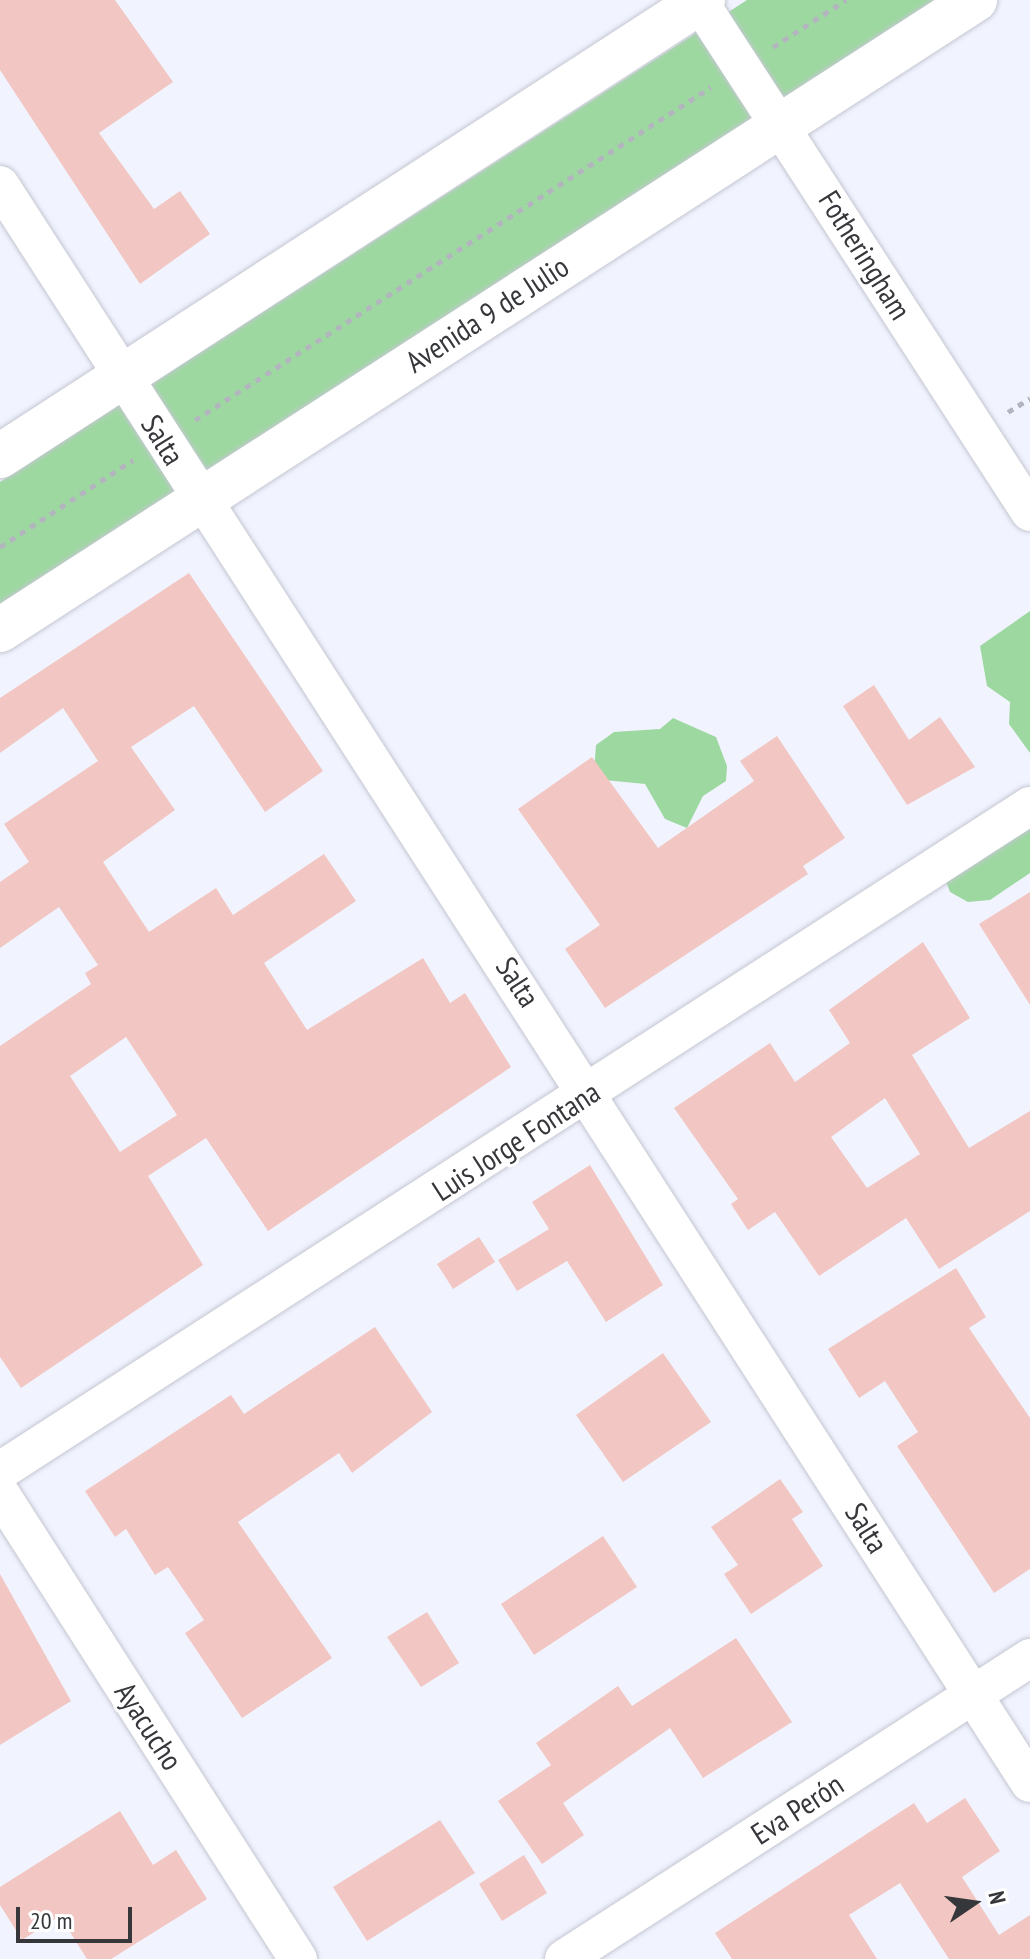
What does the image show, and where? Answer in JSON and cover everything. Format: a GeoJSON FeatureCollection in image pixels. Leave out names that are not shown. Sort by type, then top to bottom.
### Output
{"type":"FeatureCollection","features":[{"type":"Feature","properties":{"kind":"main road","name":"Avenida 9 de Julio"},"geometry":{"type":"LineString","coordinates":[[0,630],[975,0]]}},
{"type":"Feature","properties":{"kind":"main road"},"geometry":{"type":"LineString","coordinates":[[0,456],[700,1]]}},
{"type":"Feature","properties":{"kind":"street","name":"Fotheringham"},"geometry":{"type":"LineString","coordinates":[[700,1],[1030,512]]}},
{"type":"Feature","properties":{"kind":"street","name":"Salta"},"geometry":{"type":"LineString","coordinates":[[0,185],[201,500],[591,1093],[1030,1783]]}},
{"type":"Feature","properties":{"kind":"street","name":"Luis Jorge Fontana"},"geometry":{"type":"LineString","coordinates":[[0,1471],[591,1093],[1030,806]]}},
{"type":"Feature","properties":{"kind":"street","name":"Ayacucho"},"geometry":{"type":"LineString","coordinates":[[0,1493],[298,1959]]}},
{"type":"Feature","properties":{"kind":"street","name":"Eva Perón"},"geometry":{"type":"LineString","coordinates":[[564,1959],[1030,1658]]}},
{"type":"Feature","properties":{"kind":"path"},"geometry":{"type":"LineString","coordinates":[[0,547],[846,0]]}},
{"type":"Feature","properties":{"kind":"green space"},"geometry":{"type":"Polygon","coordinates":[[[747,0],[940,0],[0,607],[0,482],[747,0]]]}},
{"type":"Feature","properties":{"kind":"green space"},"geometry":{"type":"Polygon","coordinates":[[[1030,611],[1030,753],[1009,724],[1010,702],[987,686],[980,646],[1030,611]]]}},
{"type":"Feature","properties":{"kind":"green space"},"geometry":{"type":"Polygon","coordinates":[[[673,718],[716,737],[727,766],[726,781],[703,796],[687,828],[665,819],[645,784],[604,780],[594,771],[596,745],[614,732],[660,729],[673,718]]]}},
{"type":"Feature","properties":{"kind":"green space"},"geometry":{"type":"Polygon","coordinates":[[[1030,787],[1030,873],[990,900],[968,902],[950,892],[943,874],[1030,787]]]}},
{"type":"Feature","properties":{"kind":"building"},"geometry":{"type":"Polygon","coordinates":[[[0,0],[115,0],[173,82],[99,133],[154,209],[180,191],[210,234],[140,284],[0,70],[0,0]]]}},
{"type":"Feature","properties":{"kind":"building"},"geometry":{"type":"Polygon","coordinates":[[[189,573],[323,771],[265,812],[194,706],[131,747],[175,810],[103,862],[149,932],[216,888],[233,915],[324,854],[356,901],[264,963],[307,1030],[423,958],[450,1003],[465,993],[511,1067],[268,1231],[206,1138],[148,1176],[203,1265],[21,1388],[0,1357],[0,1046],[91,984],[85,973],[98,965],[59,907],[0,948],[0,882],[29,862],[4,824],[98,761],[63,708],[0,753],[0,698],[189,573]],[[126,1037],[70,1076],[120,1152],[177,1115],[126,1037]]]}},
{"type":"Feature","properties":{"kind":"building"},"geometry":{"type":"Polygon","coordinates":[[[874,685],[909,740],[940,717],[975,767],[907,805],[843,706],[874,685]]]}},
{"type":"Feature","properties":{"kind":"building"},"geometry":{"type":"Polygon","coordinates":[[[777,736],[845,838],[803,866],[808,874],[605,1008],[565,949],[600,925],[518,809],[592,757],[658,848],[754,781],[740,761],[777,736]]]}},
{"type":"Feature","properties":{"kind":"building"},"geometry":{"type":"Polygon","coordinates":[[[1030,892],[1030,1005],[979,924],[1030,892]]]}},
{"type":"Feature","properties":{"kind":"building"},"geometry":{"type":"Polygon","coordinates":[[[923,942],[970,1018],[912,1055],[969,1148],[1030,1111],[1030,1211],[939,1269],[906,1218],[819,1276],[775,1212],[748,1230],[731,1204],[738,1199],[674,1108],[770,1043],[795,1082],[850,1043],[829,1010],[923,942]],[[885,1098],[831,1137],[867,1188],[920,1154],[885,1098]]]}},
{"type":"Feature","properties":{"kind":"building"},"geometry":{"type":"Polygon","coordinates":[[[590,1165],[663,1285],[606,1322],[567,1261],[517,1291],[498,1260],[549,1229],[532,1202],[590,1165]]]}},
{"type":"Feature","properties":{"kind":"building"},"geometry":{"type":"Polygon","coordinates":[[[479,1237],[495,1262],[453,1289],[437,1264],[479,1237]]]}},
{"type":"Feature","properties":{"kind":"building"},"geometry":{"type":"Polygon","coordinates":[[[956,1268],[986,1317],[969,1328],[1030,1418],[1030,1569],[994,1593],[897,1446],[918,1432],[885,1381],[859,1398],[828,1349],[956,1268]]]}},
{"type":"Feature","properties":{"kind":"building"},"geometry":{"type":"Polygon","coordinates":[[[375,1327],[432,1412],[352,1473],[339,1453],[238,1522],[332,1658],[242,1718],[185,1633],[204,1620],[168,1567],[155,1575],[126,1529],[115,1537],[85,1491],[231,1395],[244,1414],[375,1327]]]}},
{"type":"Feature","properties":{"kind":"building"},"geometry":{"type":"Polygon","coordinates":[[[663,1353],[711,1422],[623,1482],[576,1415],[663,1353]]]}},
{"type":"Feature","properties":{"kind":"building"},"geometry":{"type":"Polygon","coordinates":[[[780,1479],[803,1512],[792,1519],[823,1566],[751,1614],[724,1574],[738,1565],[711,1527],[780,1479]]]}},
{"type":"Feature","properties":{"kind":"building"},"geometry":{"type":"Polygon","coordinates":[[[603,1536],[637,1587],[534,1655],[501,1604],[603,1536]]]}},
{"type":"Feature","properties":{"kind":"building"},"geometry":{"type":"Polygon","coordinates":[[[0,1574],[71,1701],[0,1745],[0,1574]]]}},
{"type":"Feature","properties":{"kind":"building"},"geometry":{"type":"Polygon","coordinates":[[[427,1612],[459,1663],[421,1687],[387,1637],[427,1612]]]}},
{"type":"Feature","properties":{"kind":"building"},"geometry":{"type":"Polygon","coordinates":[[[736,1638],[792,1722],[703,1778],[670,1728],[563,1803],[584,1835],[542,1864],[498,1801],[551,1765],[536,1743],[618,1686],[632,1706],[736,1638]]]}},
{"type":"Feature","properties":{"kind":"building"},"geometry":{"type":"Polygon","coordinates":[[[965,1798],[1000,1851],[962,1877],[999,1935],[1030,1915],[1030,1959],[949,1959],[900,1883],[849,1915],[877,1959],[732,1959],[715,1933],[914,1803],[927,1823],[965,1798]]]}},
{"type":"Feature","properties":{"kind":"building"},"geometry":{"type":"Polygon","coordinates":[[[120,1811],[153,1865],[176,1850],[207,1899],[111,1959],[87,1959],[60,1916],[22,1940],[0,1905],[0,1887],[120,1811]]]}},
{"type":"Feature","properties":{"kind":"building"},"geometry":{"type":"Polygon","coordinates":[[[440,1820],[475,1873],[367,1941],[333,1887],[440,1820]]]}},
{"type":"Feature","properties":{"kind":"building"},"geometry":{"type":"Polygon","coordinates":[[[524,1855],[547,1893],[502,1921],[479,1884],[524,1855]]]}}]}
